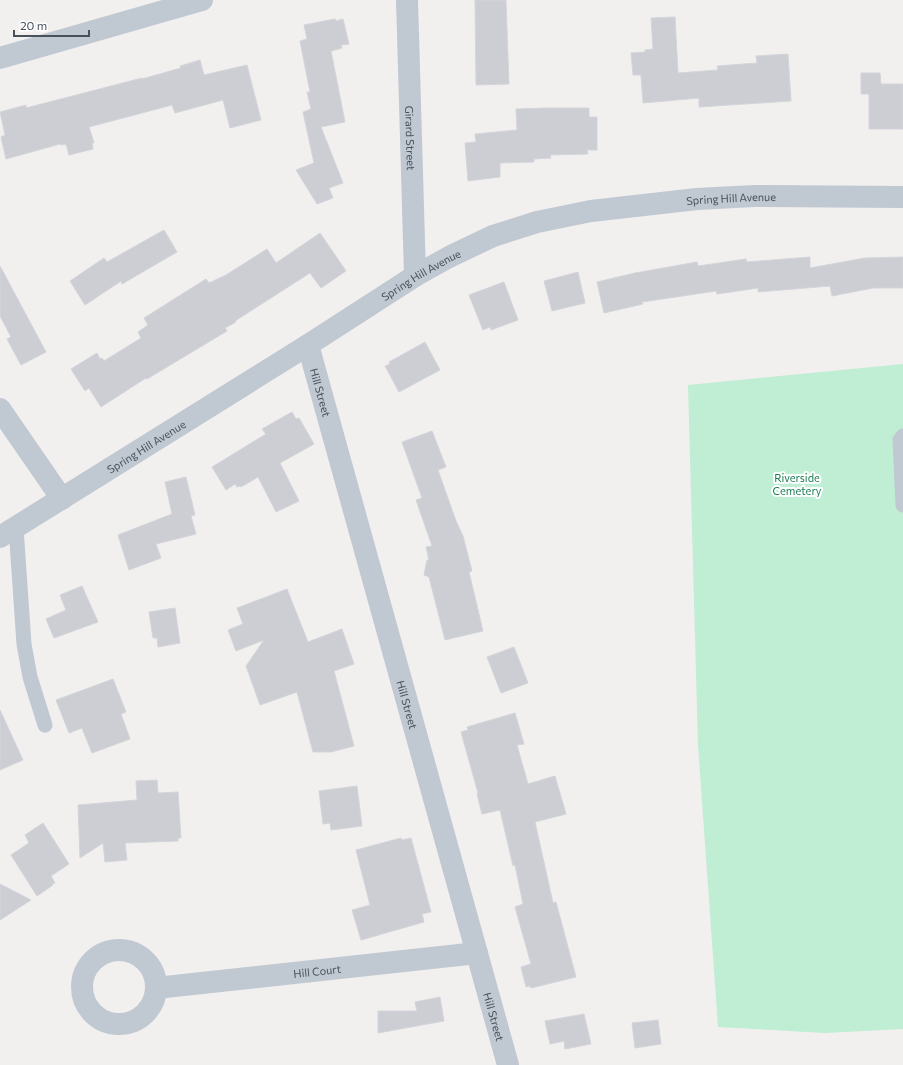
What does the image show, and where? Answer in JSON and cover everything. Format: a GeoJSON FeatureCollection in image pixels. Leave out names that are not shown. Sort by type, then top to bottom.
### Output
{"type":"FeatureCollection","features":[{"type":"Feature","properties":{"kind":"street"},"geometry":{"type":"LineString","coordinates":[[0,58],[202,0]]}},
{"type":"Feature","properties":{"kind":"street","name":"Girard Street"},"geometry":{"type":"LineString","coordinates":[[406,0],[415,276]]}},
{"type":"Feature","properties":{"kind":"street","name":"Spring Hill Avenue"},"geometry":{"type":"LineString","coordinates":[[8,532],[415,276],[449,257],[493,236],[537,222],[591,211],[697,199],[754,196],[903,198]]}},
{"type":"Feature","properties":{"kind":"street","name":"Hill Street"},"geometry":{"type":"LineString","coordinates":[[308,344],[508,1065]]}},
{"type":"Feature","properties":{"kind":"street"},"geometry":{"type":"LineString","coordinates":[[0,409],[62,499]]}},
{"type":"Feature","properties":{"kind":"street","name":"Hill Court"},"geometry":{"type":"LineString","coordinates":[[156,988],[477,953]]}},
{"type":"Feature","properties":{"kind":"lane"},"geometry":{"type":"LineString","coordinates":[[903,436],[900,440],[903,505]]}},
{"type":"Feature","properties":{"kind":"lane"},"geometry":{"type":"LineString","coordinates":[[8,532],[30,677],[45,725]]}},
{"type":"Feature","properties":{"kind":"green space","name":"Riverside Cemetery"},"geometry":{"type":"Polygon","coordinates":[[[903,364],[903,1029],[825,1033],[718,1027],[698,745],[688,385],[903,364]]]}},
{"type":"Feature","properties":{"kind":"building"},"geometry":{"type":"Polygon","coordinates":[[[475,0],[506,0],[509,84],[476,85],[475,0]]]}},
{"type":"Feature","properties":{"kind":"building"},"geometry":{"type":"Polygon","coordinates":[[[675,17],[678,73],[718,70],[717,66],[757,63],[756,56],[788,54],[791,101],[699,107],[699,98],[643,103],[641,75],[633,75],[631,53],[645,52],[645,50],[653,49],[651,18],[675,17]]]}},
{"type":"Feature","properties":{"kind":"building"},"geometry":{"type":"Polygon","coordinates":[[[335,19],[336,21],[343,19],[349,44],[341,45],[342,48],[331,51],[345,122],[321,127],[343,183],[329,188],[333,198],[317,204],[296,170],[314,163],[303,112],[311,109],[307,92],[310,92],[300,41],[307,39],[304,25],[335,19]]]}},
{"type":"Feature","properties":{"kind":"building"},"geometry":{"type":"Polygon","coordinates":[[[200,60],[204,75],[247,65],[261,120],[230,128],[223,100],[175,113],[172,105],[89,127],[94,143],[92,143],[93,149],[69,155],[66,144],[60,144],[6,159],[1,137],[5,135],[0,112],[26,105],[26,108],[142,79],[181,68],[180,66],[200,60]]]}},
{"type":"Feature","properties":{"kind":"building"},"geometry":{"type":"Polygon","coordinates":[[[861,73],[880,73],[881,84],[903,84],[903,129],[869,129],[869,94],[861,94],[861,73]]]}},
{"type":"Feature","properties":{"kind":"building"},"geometry":{"type":"Polygon","coordinates":[[[589,108],[589,117],[597,117],[597,150],[587,150],[588,154],[550,155],[551,158],[534,159],[534,162],[500,163],[500,177],[468,181],[465,143],[476,142],[475,134],[517,130],[516,109],[589,108]]]}},
{"type":"Feature","properties":{"kind":"building"},"geometry":{"type":"Polygon","coordinates":[[[164,230],[177,252],[122,284],[121,281],[85,305],[70,281],[104,258],[107,262],[164,230]]]}},
{"type":"Feature","properties":{"kind":"building"},"geometry":{"type":"Polygon","coordinates":[[[320,233],[346,271],[321,288],[310,273],[235,321],[236,322],[225,328],[227,331],[147,379],[146,378],[101,407],[89,388],[85,391],[71,369],[97,353],[100,359],[102,358],[104,361],[141,338],[138,332],[148,325],[144,318],[206,279],[209,283],[226,275],[267,249],[276,263],[320,233]]]}},
{"type":"Feature","properties":{"kind":"building"},"geometry":{"type":"Polygon","coordinates":[[[810,257],[810,268],[865,258],[903,257],[903,288],[873,288],[832,296],[830,286],[758,292],[758,288],[717,294],[716,291],[642,302],[643,304],[604,313],[597,282],[635,273],[697,262],[698,266],[746,259],[747,262],[810,257]]]}},
{"type":"Feature","properties":{"kind":"building"},"geometry":{"type":"Polygon","coordinates":[[[0,266],[46,352],[21,365],[7,339],[11,337],[0,316],[0,266]]]}},
{"type":"Feature","properties":{"kind":"building"},"geometry":{"type":"Polygon","coordinates":[[[578,272],[585,303],[552,311],[544,281],[578,272]]]}},
{"type":"Feature","properties":{"kind":"building"},"geometry":{"type":"Polygon","coordinates":[[[504,282],[518,320],[491,330],[490,327],[483,330],[469,295],[504,282]]]}},
{"type":"Feature","properties":{"kind":"building"},"geometry":{"type":"Polygon","coordinates":[[[425,342],[440,370],[399,392],[385,366],[390,364],[389,362],[425,342]]]}},
{"type":"Feature","properties":{"kind":"building"},"geometry":{"type":"Polygon","coordinates":[[[292,412],[296,419],[299,418],[314,444],[280,463],[299,501],[276,512],[258,477],[241,487],[237,487],[235,484],[226,490],[212,467],[266,434],[262,429],[292,412]]]}},
{"type":"Feature","properties":{"kind":"building"},"geometry":{"type":"Polygon","coordinates":[[[432,431],[446,467],[438,470],[456,521],[463,536],[472,571],[469,572],[483,631],[445,640],[429,577],[424,575],[427,560],[429,560],[426,547],[432,546],[416,500],[422,498],[402,442],[432,431]]]}},
{"type":"Feature","properties":{"kind":"building"},"geometry":{"type":"Polygon","coordinates":[[[186,477],[195,515],[191,516],[196,534],[156,544],[161,558],[129,570],[118,535],[172,514],[165,482],[186,477]]]}},
{"type":"Feature","properties":{"kind":"building"},"geometry":{"type":"Polygon","coordinates":[[[82,586],[98,622],[54,638],[46,619],[66,610],[60,595],[82,586]]]}},
{"type":"Feature","properties":{"kind":"building"},"geometry":{"type":"Polygon","coordinates":[[[287,589],[308,642],[342,629],[354,664],[334,671],[354,746],[331,752],[313,752],[297,692],[260,705],[246,666],[264,640],[236,651],[228,630],[243,624],[237,608],[287,589]]]}},
{"type":"Feature","properties":{"kind":"building"},"geometry":{"type":"Polygon","coordinates":[[[175,608],[180,643],[158,647],[157,638],[153,638],[149,612],[175,608]]]}},
{"type":"Feature","properties":{"kind":"building"},"geometry":{"type":"Polygon","coordinates":[[[514,647],[528,683],[501,693],[487,657],[514,647]]]}},
{"type":"Feature","properties":{"kind":"building"},"geometry":{"type":"Polygon","coordinates":[[[113,679],[126,712],[121,714],[130,739],[92,753],[82,728],[69,733],[56,700],[113,679]]]}},
{"type":"Feature","properties":{"kind":"building"},"geometry":{"type":"Polygon","coordinates":[[[0,710],[23,760],[0,770],[0,710]]]}},
{"type":"Feature","properties":{"kind":"building"},"geometry":{"type":"Polygon","coordinates":[[[515,713],[524,744],[517,745],[528,784],[555,776],[566,814],[535,822],[553,903],[556,902],[576,977],[531,988],[530,986],[526,987],[521,967],[531,964],[515,907],[523,904],[515,865],[513,866],[500,810],[482,814],[478,793],[461,732],[468,730],[467,727],[515,713]]]}},
{"type":"Feature","properties":{"kind":"building"},"geometry":{"type":"Polygon","coordinates":[[[157,780],[158,793],[178,792],[181,838],[178,838],[178,841],[125,843],[127,860],[105,862],[103,843],[80,858],[78,805],[137,800],[136,781],[157,780]]]}},
{"type":"Feature","properties":{"kind":"building"},"geometry":{"type":"Polygon","coordinates":[[[357,786],[362,826],[331,830],[330,823],[323,824],[319,791],[357,786]]]}},
{"type":"Feature","properties":{"kind":"building"},"geometry":{"type":"Polygon","coordinates":[[[43,823],[69,864],[51,876],[55,883],[37,896],[11,855],[29,843],[25,835],[43,823]]]}},
{"type":"Feature","properties":{"kind":"building"},"geometry":{"type":"Polygon","coordinates":[[[401,838],[402,840],[411,838],[431,912],[422,914],[424,922],[361,940],[352,910],[370,905],[356,850],[401,838]]]}},
{"type":"Feature","properties":{"kind":"building"},"geometry":{"type":"Polygon","coordinates":[[[0,884],[31,900],[0,920],[0,884]]]}},
{"type":"Feature","properties":{"kind":"building"},"geometry":{"type":"Polygon","coordinates":[[[440,997],[444,1021],[378,1033],[378,1011],[417,1011],[415,1002],[440,997]]]}},
{"type":"Feature","properties":{"kind":"building"},"geometry":{"type":"Polygon","coordinates":[[[584,1014],[591,1044],[565,1049],[564,1041],[550,1044],[545,1021],[584,1014]]]}},
{"type":"Feature","properties":{"kind":"building"},"geometry":{"type":"Polygon","coordinates":[[[658,1020],[661,1044],[635,1048],[632,1023],[658,1020]]]}}]}
